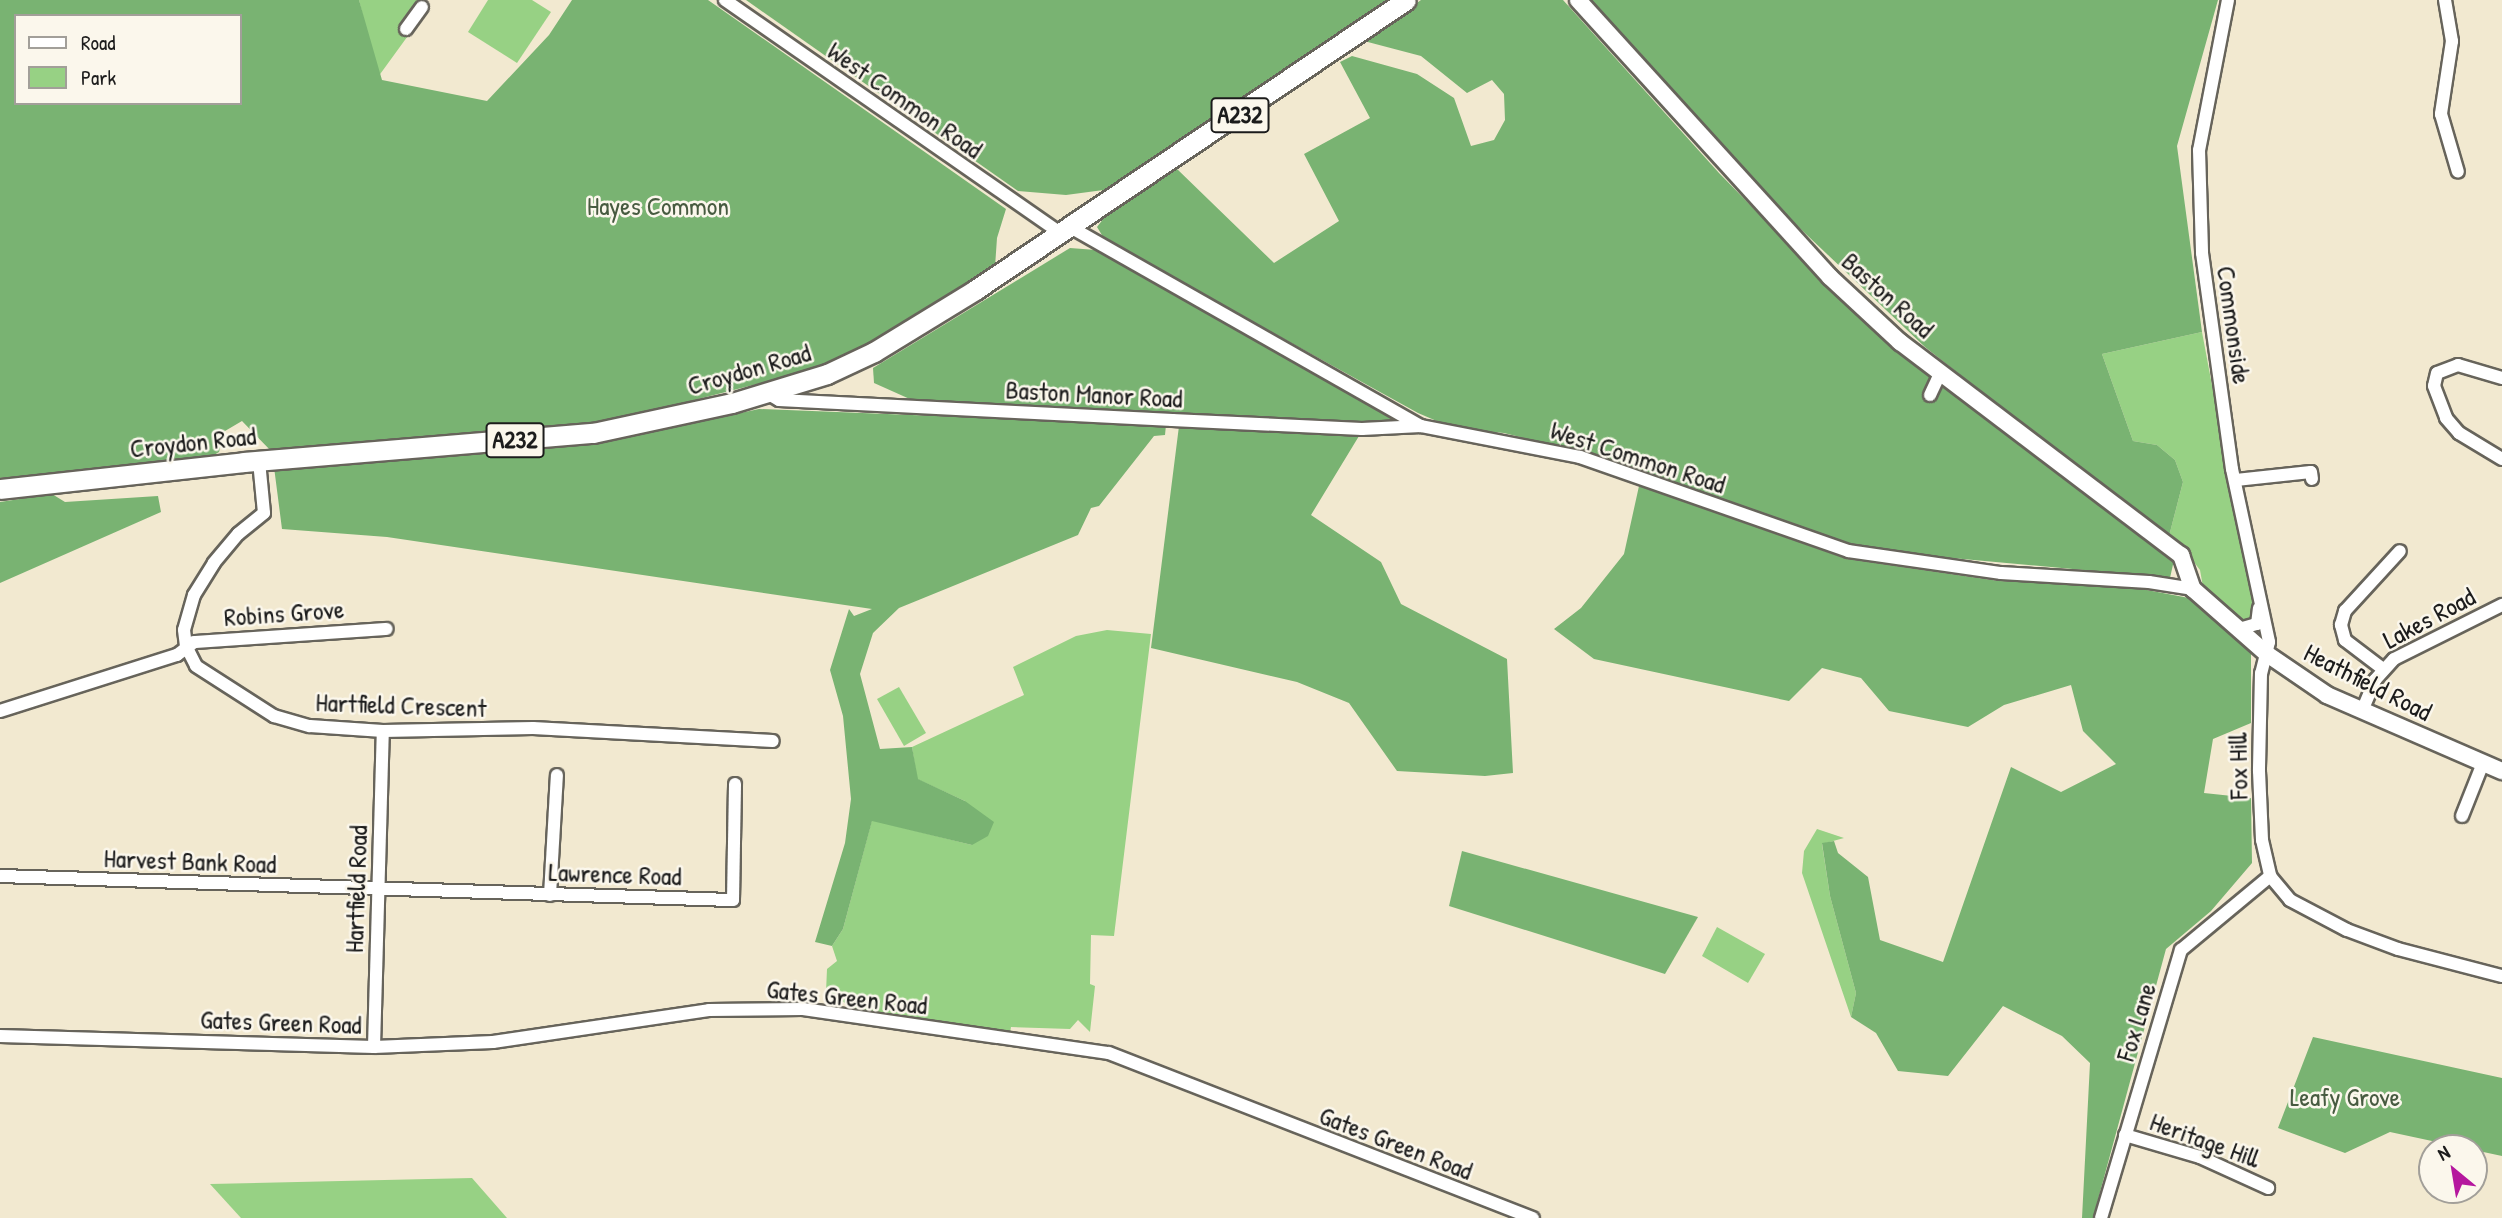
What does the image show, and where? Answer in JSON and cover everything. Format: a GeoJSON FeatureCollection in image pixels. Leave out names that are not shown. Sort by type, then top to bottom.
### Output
{"type":"FeatureCollection","features":[{"type":"Feature","properties":{"kind":"highway","name":"Croydon Road"},"geometry":{"type":"LineString","coordinates":[[0,489],[259,461],[593,433],[767,393],[867,356],[1067,231],[1406,0]]}},
{"type":"Feature","properties":{"kind":"main road","name":"Baston Road"},"geometry":{"type":"LineString","coordinates":[[1577,0],[1830,276],[1940,374],[2181,555],[2193,589]]}},
{"type":"Feature","properties":{"kind":"main road","name":"Heathfield Road"},"geometry":{"type":"LineString","coordinates":[[2193,589],[2267,654],[2316,688],[2362,711],[2502,771]]}},
{"type":"Feature","properties":{"kind":"street","name":"West Common Road"},"geometry":{"type":"LineString","coordinates":[[725,0],[1067,231],[1421,426],[1580,457],[1848,551],[2001,573],[2149,582],[2193,589]]}},
{"type":"Feature","properties":{"kind":"street","name":"Commonside"},"geometry":{"type":"LineString","coordinates":[[2228,0],[2199,150],[2205,300],[2236,480],[2269,642],[2267,654]]}},
{"type":"Feature","properties":{"kind":"street"},"geometry":{"type":"LineString","coordinates":[[2445,0],[2452,41],[2441,114],[2458,172]]}},
{"type":"Feature","properties":{"kind":"street"},"geometry":{"type":"LineString","coordinates":[[407,29],[422,7]]}},
{"type":"Feature","properties":{"kind":"street"},"geometry":{"type":"LineString","coordinates":[[2502,378],[2458,365],[2437,373],[2434,386],[2446,418],[2459,433],[2502,459]]}},
{"type":"Feature","properties":{"kind":"street"},"geometry":{"type":"LineString","coordinates":[[1930,395],[1940,374]]}},
{"type":"Feature","properties":{"kind":"street","name":"Baston Manor Road"},"geometry":{"type":"LineString","coordinates":[[767,393],[779,400],[1362,429],[1421,426]]}},
{"type":"Feature","properties":{"kind":"street"},"geometry":{"type":"LineString","coordinates":[[0,711],[177,655],[186,646],[184,630],[194,595],[238,534],[264,513],[259,461]]}},
{"type":"Feature","properties":{"kind":"street"},"geometry":{"type":"LineString","coordinates":[[2236,480],[2311,472],[2312,479]]}},
{"type":"Feature","properties":{"kind":"street"},"geometry":{"type":"LineString","coordinates":[[2383,669],[2345,640],[2341,625],[2345,611],[2400,551]]}},
{"type":"Feature","properties":{"kind":"street"},"geometry":{"type":"LineString","coordinates":[[2239,629],[2258,624],[2260,601]]}},
{"type":"Feature","properties":{"kind":"street","name":"Lakes Road"},"geometry":{"type":"LineString","coordinates":[[2362,711],[2383,669],[2408,651],[2502,606]]}},
{"type":"Feature","properties":{"kind":"street","name":"Robins Grove"},"geometry":{"type":"LineString","coordinates":[[186,646],[387,629]]}},
{"type":"Feature","properties":{"kind":"street","name":"Hartfield Crescent"},"geometry":{"type":"LineString","coordinates":[[186,646],[196,666],[274,716],[310,726],[383,731],[533,728],[773,741]]}},
{"type":"Feature","properties":{"kind":"street","name":"Fox Hill"},"geometry":{"type":"LineString","coordinates":[[2267,654],[2261,673],[2259,771],[2262,840],[2270,876]]}},
{"type":"Feature","properties":{"kind":"street","name":"Hartfield Road"},"geometry":{"type":"LineString","coordinates":[[373,1047],[383,731]]}},
{"type":"Feature","properties":{"kind":"street"},"geometry":{"type":"LineString","coordinates":[[2462,816],[2483,763]]}},
{"type":"Feature","properties":{"kind":"street"},"geometry":{"type":"LineString","coordinates":[[550,895],[557,775]]}},
{"type":"Feature","properties":{"kind":"street","name":"Lawrence Road"},"geometry":{"type":"LineString","coordinates":[[379,890],[733,900],[735,784]]}},
{"type":"Feature","properties":{"kind":"street","name":"Harvest Bank Road"},"geometry":{"type":"LineString","coordinates":[[0,876],[379,890]]}},
{"type":"Feature","properties":{"kind":"street"},"geometry":{"type":"LineString","coordinates":[[2270,876],[2290,900],[2347,930],[2398,949],[2502,976]]}},
{"type":"Feature","properties":{"kind":"street","name":"Fox Lane"},"geometry":{"type":"LineString","coordinates":[[2101,1218],[2181,950],[2270,876]]}},
{"type":"Feature","properties":{"kind":"street","name":"Gates Green Road"},"geometry":{"type":"LineString","coordinates":[[0,1036],[373,1047],[493,1042],[709,1010],[803,1009],[1106,1052],[1533,1218]]}},
{"type":"Feature","properties":{"kind":"street","name":"Heritage Hill"},"geometry":{"type":"LineString","coordinates":[[2126,1135],[2200,1157],[2269,1188]]}},
{"type":"Feature","properties":{"kind":"green space","name":"Hayes Common"},"geometry":{"type":"Polygon","coordinates":[[[0,0],[359,0],[382,80],[487,101],[549,35],[572,0],[708,0],[1006,209],[997,238],[995,267],[863,349],[816,369],[604,423],[272,452],[242,421],[225,431],[219,452],[206,460],[0,478],[0,0]]]}},
{"type":"Feature","properties":{"kind":"green space"},"geometry":{"type":"Polygon","coordinates":[[[359,0],[420,0],[402,27],[410,33],[378,77],[359,0]]]}},
{"type":"Feature","properties":{"kind":"green space"},"geometry":{"type":"Polygon","coordinates":[[[488,0],[532,0],[551,12],[517,63],[468,32],[488,0]]]}},
{"type":"Feature","properties":{"kind":"green space"},"geometry":{"type":"Polygon","coordinates":[[[746,0],[1388,0],[1111,189],[1066,195],[1018,191],[746,0]]]}},
{"type":"Feature","properties":{"kind":"green space"},"geometry":{"type":"Polygon","coordinates":[[[1421,0],[1563,0],[1719,173],[1843,300],[1970,407],[2163,549],[2174,560],[2170,578],[1919,555],[1849,543],[1581,452],[1504,433],[1453,428],[1418,413],[1105,240],[1097,227],[1104,218],[1177,169],[1274,263],[1339,221],[1304,154],[1370,118],[1340,62],[1352,56],[1417,74],[1454,98],[1471,146],[1494,140],[1505,120],[1504,94],[1492,80],[1467,93],[1421,56],[1364,41],[1421,0]]]}},
{"type":"Feature","properties":{"kind":"green space"},"geometry":{"type":"Polygon","coordinates":[[[1589,0],[2218,0],[2177,146],[2202,332],[2102,354],[2133,441],[2157,445],[2175,460],[2183,482],[2168,540],[1925,347],[1789,218],[1589,0]]]}},
{"type":"Feature","properties":{"kind":"green space"},"geometry":{"type":"Polygon","coordinates":[[[1070,248],[1096,250],[1151,277],[1412,427],[912,400],[874,383],[873,368],[1070,248]]]}},
{"type":"Feature","properties":{"kind":"green space"},"geometry":{"type":"Polygon","coordinates":[[[2202,332],[2256,619],[2242,623],[2203,587],[2200,570],[2190,557],[2168,540],[2183,482],[2175,460],[2157,445],[2133,441],[2102,354],[2202,332]]]}},
{"type":"Feature","properties":{"kind":"green space"},"geometry":{"type":"Polygon","coordinates":[[[759,409],[1166,425],[1165,435],[1154,436],[1099,506],[1091,508],[1078,535],[899,608],[873,633],[860,674],[880,749],[912,747],[918,779],[965,801],[994,822],[988,836],[972,845],[872,821],[843,929],[832,946],[815,942],[845,843],[851,799],[843,716],[830,670],[849,609],[854,616],[872,609],[387,537],[282,529],[274,467],[596,444],[759,409]]]}},
{"type":"Feature","properties":{"kind":"green space"},"geometry":{"type":"Polygon","coordinates":[[[1179,426],[1359,436],[1311,515],[1381,562],[1401,604],[1507,659],[1513,773],[1485,776],[1397,771],[1349,703],[1297,682],[1151,648],[1179,426]]]}},
{"type":"Feature","properties":{"kind":"green space"},"geometry":{"type":"Polygon","coordinates":[[[1639,486],[1847,559],[1999,581],[2131,587],[2189,598],[2251,651],[2251,723],[2213,739],[2204,793],[2251,798],[2252,863],[2211,911],[2166,949],[2093,1218],[2082,1218],[2090,1063],[2062,1036],[2003,1006],[1948,1076],[1898,1071],[1876,1033],[1851,1017],[1856,993],[1830,896],[1822,843],[1834,841],[1838,853],[1868,877],[1880,940],[1943,962],[2011,767],[2061,792],[2116,764],[2083,731],[2071,685],[2004,705],[1968,727],[1889,711],[1861,678],[1822,668],[1789,701],[1594,659],[1554,629],[1581,608],[1624,554],[1639,486]]]}},
{"type":"Feature","properties":{"kind":"green space"},"geometry":{"type":"Polygon","coordinates":[[[52,494],[65,502],[158,496],[161,512],[0,583],[0,502],[52,494]]]}},
{"type":"Feature","properties":{"kind":"green space"},"geometry":{"type":"Polygon","coordinates":[[[1107,630],[1151,634],[1114,936],[1091,935],[1090,984],[1095,986],[1090,1032],[1078,1020],[1070,1029],[1011,1027],[1010,1033],[861,1012],[826,992],[827,969],[837,961],[832,946],[843,929],[872,820],[972,845],[965,801],[917,779],[912,747],[1024,695],[1013,667],[1076,636],[1107,630]]]}},
{"type":"Feature","properties":{"kind":"green space"},"geometry":{"type":"Polygon","coordinates":[[[899,687],[926,733],[904,746],[877,699],[899,687]]]}},
{"type":"Feature","properties":{"kind":"green space"},"geometry":{"type":"Polygon","coordinates":[[[1817,829],[1844,838],[1822,844],[1830,896],[1856,993],[1851,1017],[1802,873],[1804,851],[1817,829]]]}},
{"type":"Feature","properties":{"kind":"green space"},"geometry":{"type":"Polygon","coordinates":[[[1462,851],[1698,917],[1665,974],[1449,906],[1462,851]]]}},
{"type":"Feature","properties":{"kind":"green space"},"geometry":{"type":"Polygon","coordinates":[[[1717,927],[1765,954],[1748,983],[1702,956],[1717,927]]]}},
{"type":"Feature","properties":{"kind":"green space","name":"Leafy Grove"},"geometry":{"type":"Polygon","coordinates":[[[2313,1037],[2502,1078],[2502,1156],[2488,1153],[2488,1134],[2418,1134],[2418,1138],[2390,1132],[2345,1153],[2278,1128],[2313,1037]]]}},
{"type":"Feature","properties":{"kind":"green space"},"geometry":{"type":"Polygon","coordinates":[[[472,1178],[507,1218],[241,1218],[210,1184],[472,1178]]]}}]}
